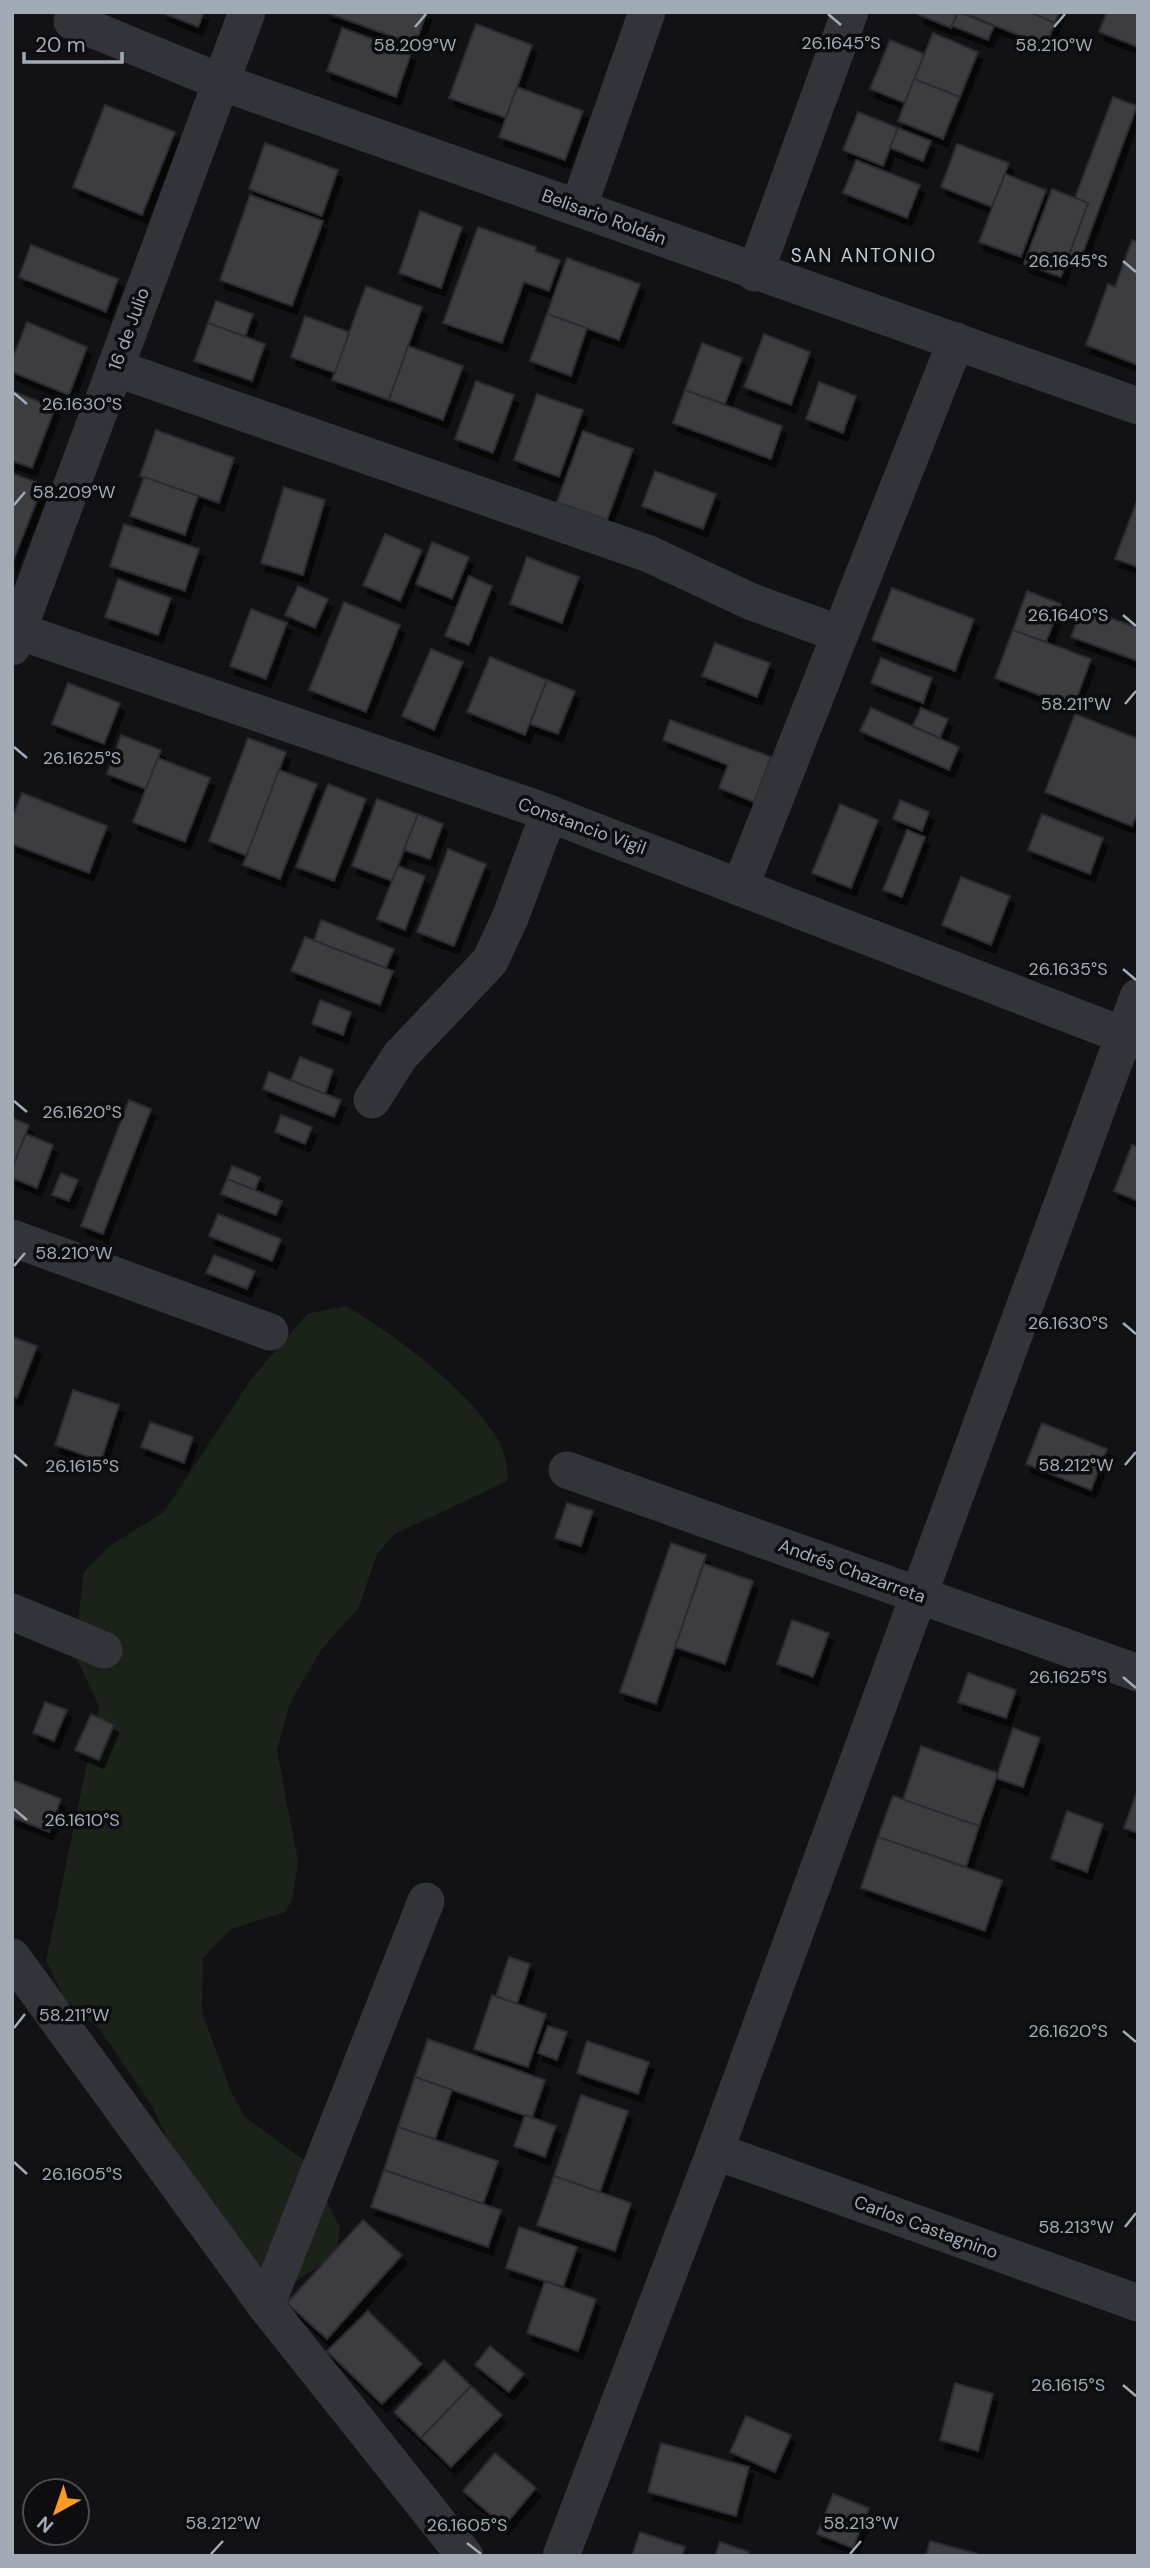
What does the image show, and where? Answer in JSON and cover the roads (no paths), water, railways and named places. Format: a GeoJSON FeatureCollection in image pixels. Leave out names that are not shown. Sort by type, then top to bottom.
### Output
{"type":"FeatureCollection","features":[{"type":"Feature","properties":{"kind":"street","name":"16 de Julio"},"geometry":{"type":"LineString","coordinates":[[15,638],[247,12]]}},
{"type":"Feature","properties":{"kind":"street"},"geometry":{"type":"LineString","coordinates":[[579,206],[647,12]]}},
{"type":"Feature","properties":{"kind":"street"},"geometry":{"type":"LineString","coordinates":[[755,273],[850,12]]}},
{"type":"Feature","properties":{"kind":"street","name":"Belisario Roldán"},"geometry":{"type":"LineString","coordinates":[[72,21],[221,82],[579,206],[755,273],[1138,406]]}},
{"type":"Feature","properties":{"kind":"street"},"geometry":{"type":"LineString","coordinates":[[741,885],[956,341]]}},
{"type":"Feature","properties":{"kind":"street"},"geometry":{"type":"LineString","coordinates":[[115,368],[649,554],[752,601],[840,634]]}},
{"type":"Feature","properties":{"kind":"street","name":"Constancio Vigil"},"geometry":{"type":"LineString","coordinates":[[15,638],[548,813],[741,885],[1131,1038]]}},
{"type":"Feature","properties":{"kind":"street"},"geometry":{"type":"LineString","coordinates":[[372,1100],[400,1056],[490,961],[510,918],[548,813]]}},
{"type":"Feature","properties":{"kind":"street"},"geometry":{"type":"LineString","coordinates":[[561,2556],[1131,1038],[1138,997]]}},
{"type":"Feature","properties":{"kind":"street"},"geometry":{"type":"LineString","coordinates":[[12,1238],[270,1332]]}},
{"type":"Feature","properties":{"kind":"street","name":"Andrés Chazarreta"},"geometry":{"type":"LineString","coordinates":[[567,1470],[1138,1673]]}},
{"type":"Feature","properties":{"kind":"street"},"geometry":{"type":"LineString","coordinates":[[12,1612],[104,1650]]}},
{"type":"Feature","properties":{"kind":"street"},"geometry":{"type":"LineString","coordinates":[[266,2306],[426,1901]]}},
{"type":"Feature","properties":{"kind":"street"},"geometry":{"type":"LineString","coordinates":[[12,1957],[266,2306],[464,2556]]}},
{"type":"Feature","properties":{"kind":"street","name":"Carlos Castagnino"},"geometry":{"type":"LineString","coordinates":[[715,2151],[1138,2303]]}},
{"type":"Feature","properties":{"kind":"district","name":"SAN ANTONIO"},"geometry":{"type":"Point","coordinates":[864,255]}}]}
